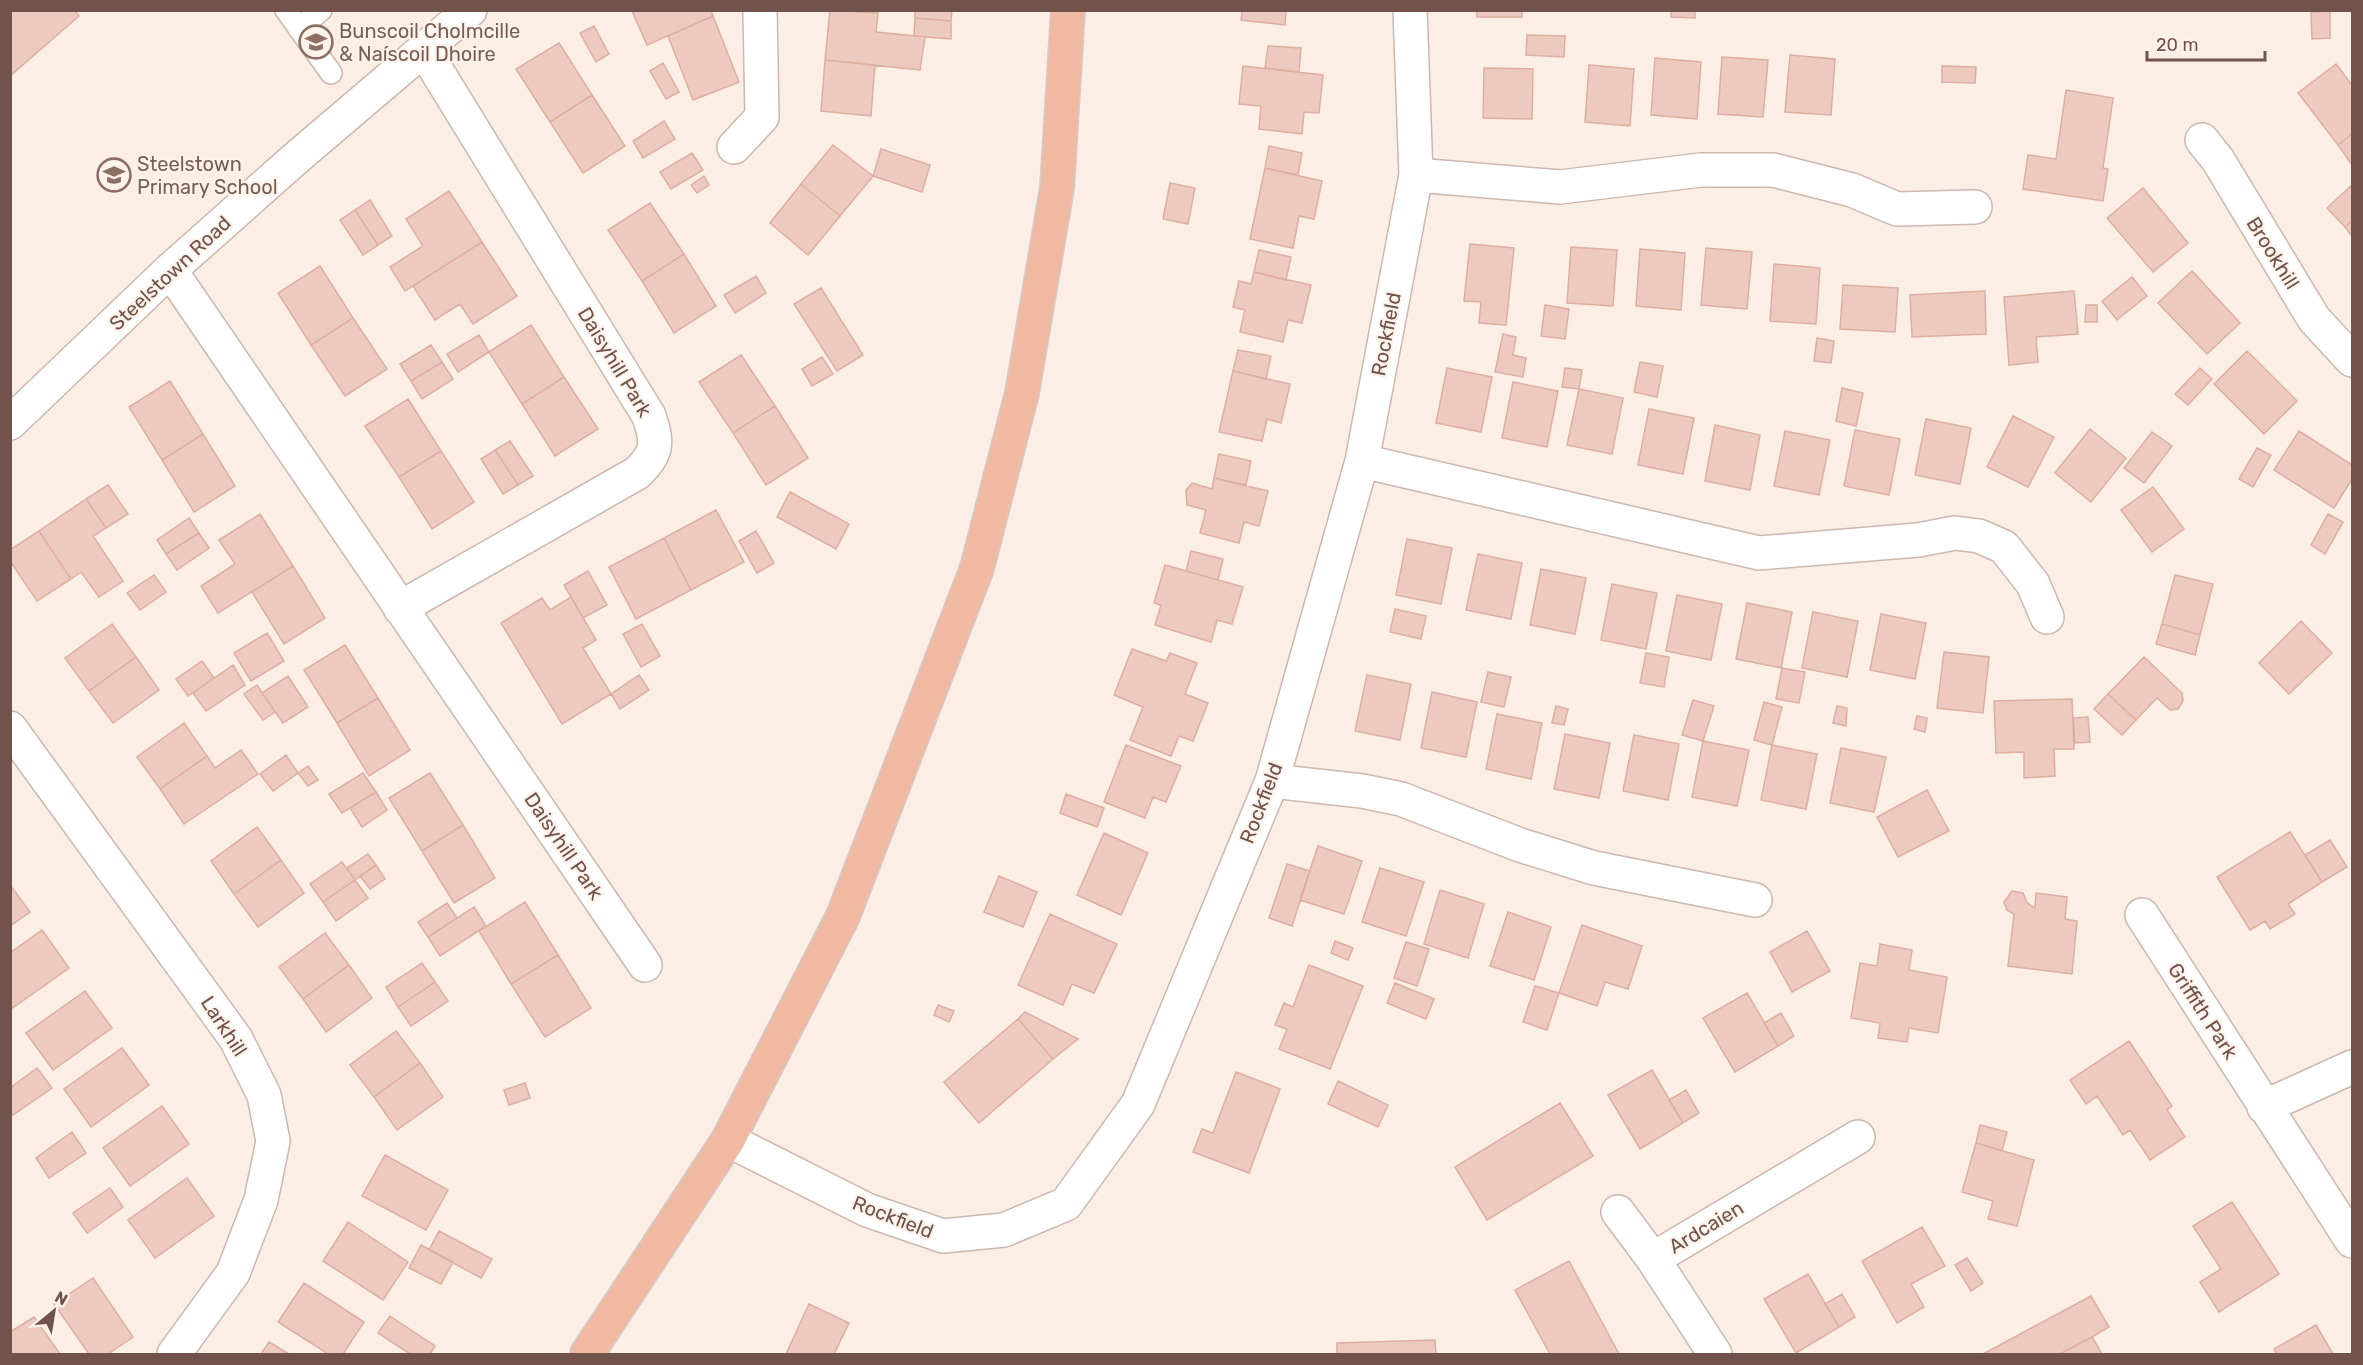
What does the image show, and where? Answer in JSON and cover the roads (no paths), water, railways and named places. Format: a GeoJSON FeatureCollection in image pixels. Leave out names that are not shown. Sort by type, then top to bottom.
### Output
{"type":"FeatureCollection","features":[{"type":"Feature","properties":{"kind":"highway"},"geometry":{"type":"LineString","coordinates":[[587,1354],[728,1140],[843,916],[977,568],[1022,393],[1057,188],[1068,10]]}},
{"type":"Feature","properties":{"kind":"street","name":"Steelstown Road"},"geometry":{"type":"LineString","coordinates":[[10,423],[170,270],[470,10]]}},
{"type":"Feature","properties":{"kind":"street"},"geometry":{"type":"LineString","coordinates":[[734,147],[762,117],[760,10]]}},
{"type":"Feature","properties":{"kind":"street","name":"Rockfield"},"geometry":{"type":"LineString","coordinates":[[728,1140],[867,1210],[943,1236],[1004,1230],[1066,1204],[1138,1104],[1272,781],[1362,461],[1416,175],[1410,10]]}},
{"type":"Feature","properties":{"kind":"street","name":"Daisyhill Park"},"geometry":{"type":"LineString","coordinates":[[400,608],[637,473],[651,460],[657,439],[650,416],[424,50]]}},
{"type":"Feature","properties":{"kind":"street","name":"Brookhill"},"geometry":{"type":"LineString","coordinates":[[2202,140],[2218,160],[2314,319],[2352,360]]}},
{"type":"Feature","properties":{"kind":"street"},"geometry":{"type":"LineString","coordinates":[[1416,175],[1560,187],[1701,170],[1773,170],[1852,190],[1897,209],[1975,207]]}},
{"type":"Feature","properties":{"kind":"street","name":"Daisyhill Park"},"geometry":{"type":"LineString","coordinates":[[170,270],[645,965]]}},
{"type":"Feature","properties":{"kind":"street"},"geometry":{"type":"LineString","coordinates":[[1362,461],[1759,553],[1918,540],[1955,533],[1979,536],[2004,547],[2033,584],[2047,617]]}},
{"type":"Feature","properties":{"kind":"street","name":"Larkhill"},"geometry":{"type":"LineString","coordinates":[[10,728],[236,1039],[264,1095],[273,1141],[261,1200],[233,1273],[174,1354]]}},
{"type":"Feature","properties":{"kind":"street"},"geometry":{"type":"LineString","coordinates":[[1272,781],[1362,791],[1401,800],[1520,845],[1594,868],[1755,900]]}},
{"type":"Feature","properties":{"kind":"street","name":"Griffith Park"},"geometry":{"type":"LineString","coordinates":[[2142,915],[2352,1241]]}},
{"type":"Feature","properties":{"kind":"street"},"geometry":{"type":"LineString","coordinates":[[2264,1107],[2352,1067]]}},
{"type":"Feature","properties":{"kind":"street","name":"Ardcaien"},"geometry":{"type":"LineString","coordinates":[[1715,1354],[1653,1259],[1858,1137]]}},
{"type":"Feature","properties":{"kind":"street"},"geometry":{"type":"LineString","coordinates":[[1618,1212],[1653,1259]]}},
{"type":"Feature","properties":{"kind":"lane"},"geometry":{"type":"LineString","coordinates":[[286,10],[331,73]]}},
{"type":"Feature","properties":{"kind":"lane"},"geometry":{"type":"LineString","coordinates":[[299,29],[321,10]]}},
{"type":"Feature","properties":{"kind":"place","name":"Bunscoil Cholmcille & Naíscoil Dhoire"},"geometry":{"type":"Point","coordinates":[316,42]}},
{"type":"Feature","properties":{"kind":"place","name":"Steelstown Primary School"},"geometry":{"type":"Point","coordinates":[114,175]}}]}
